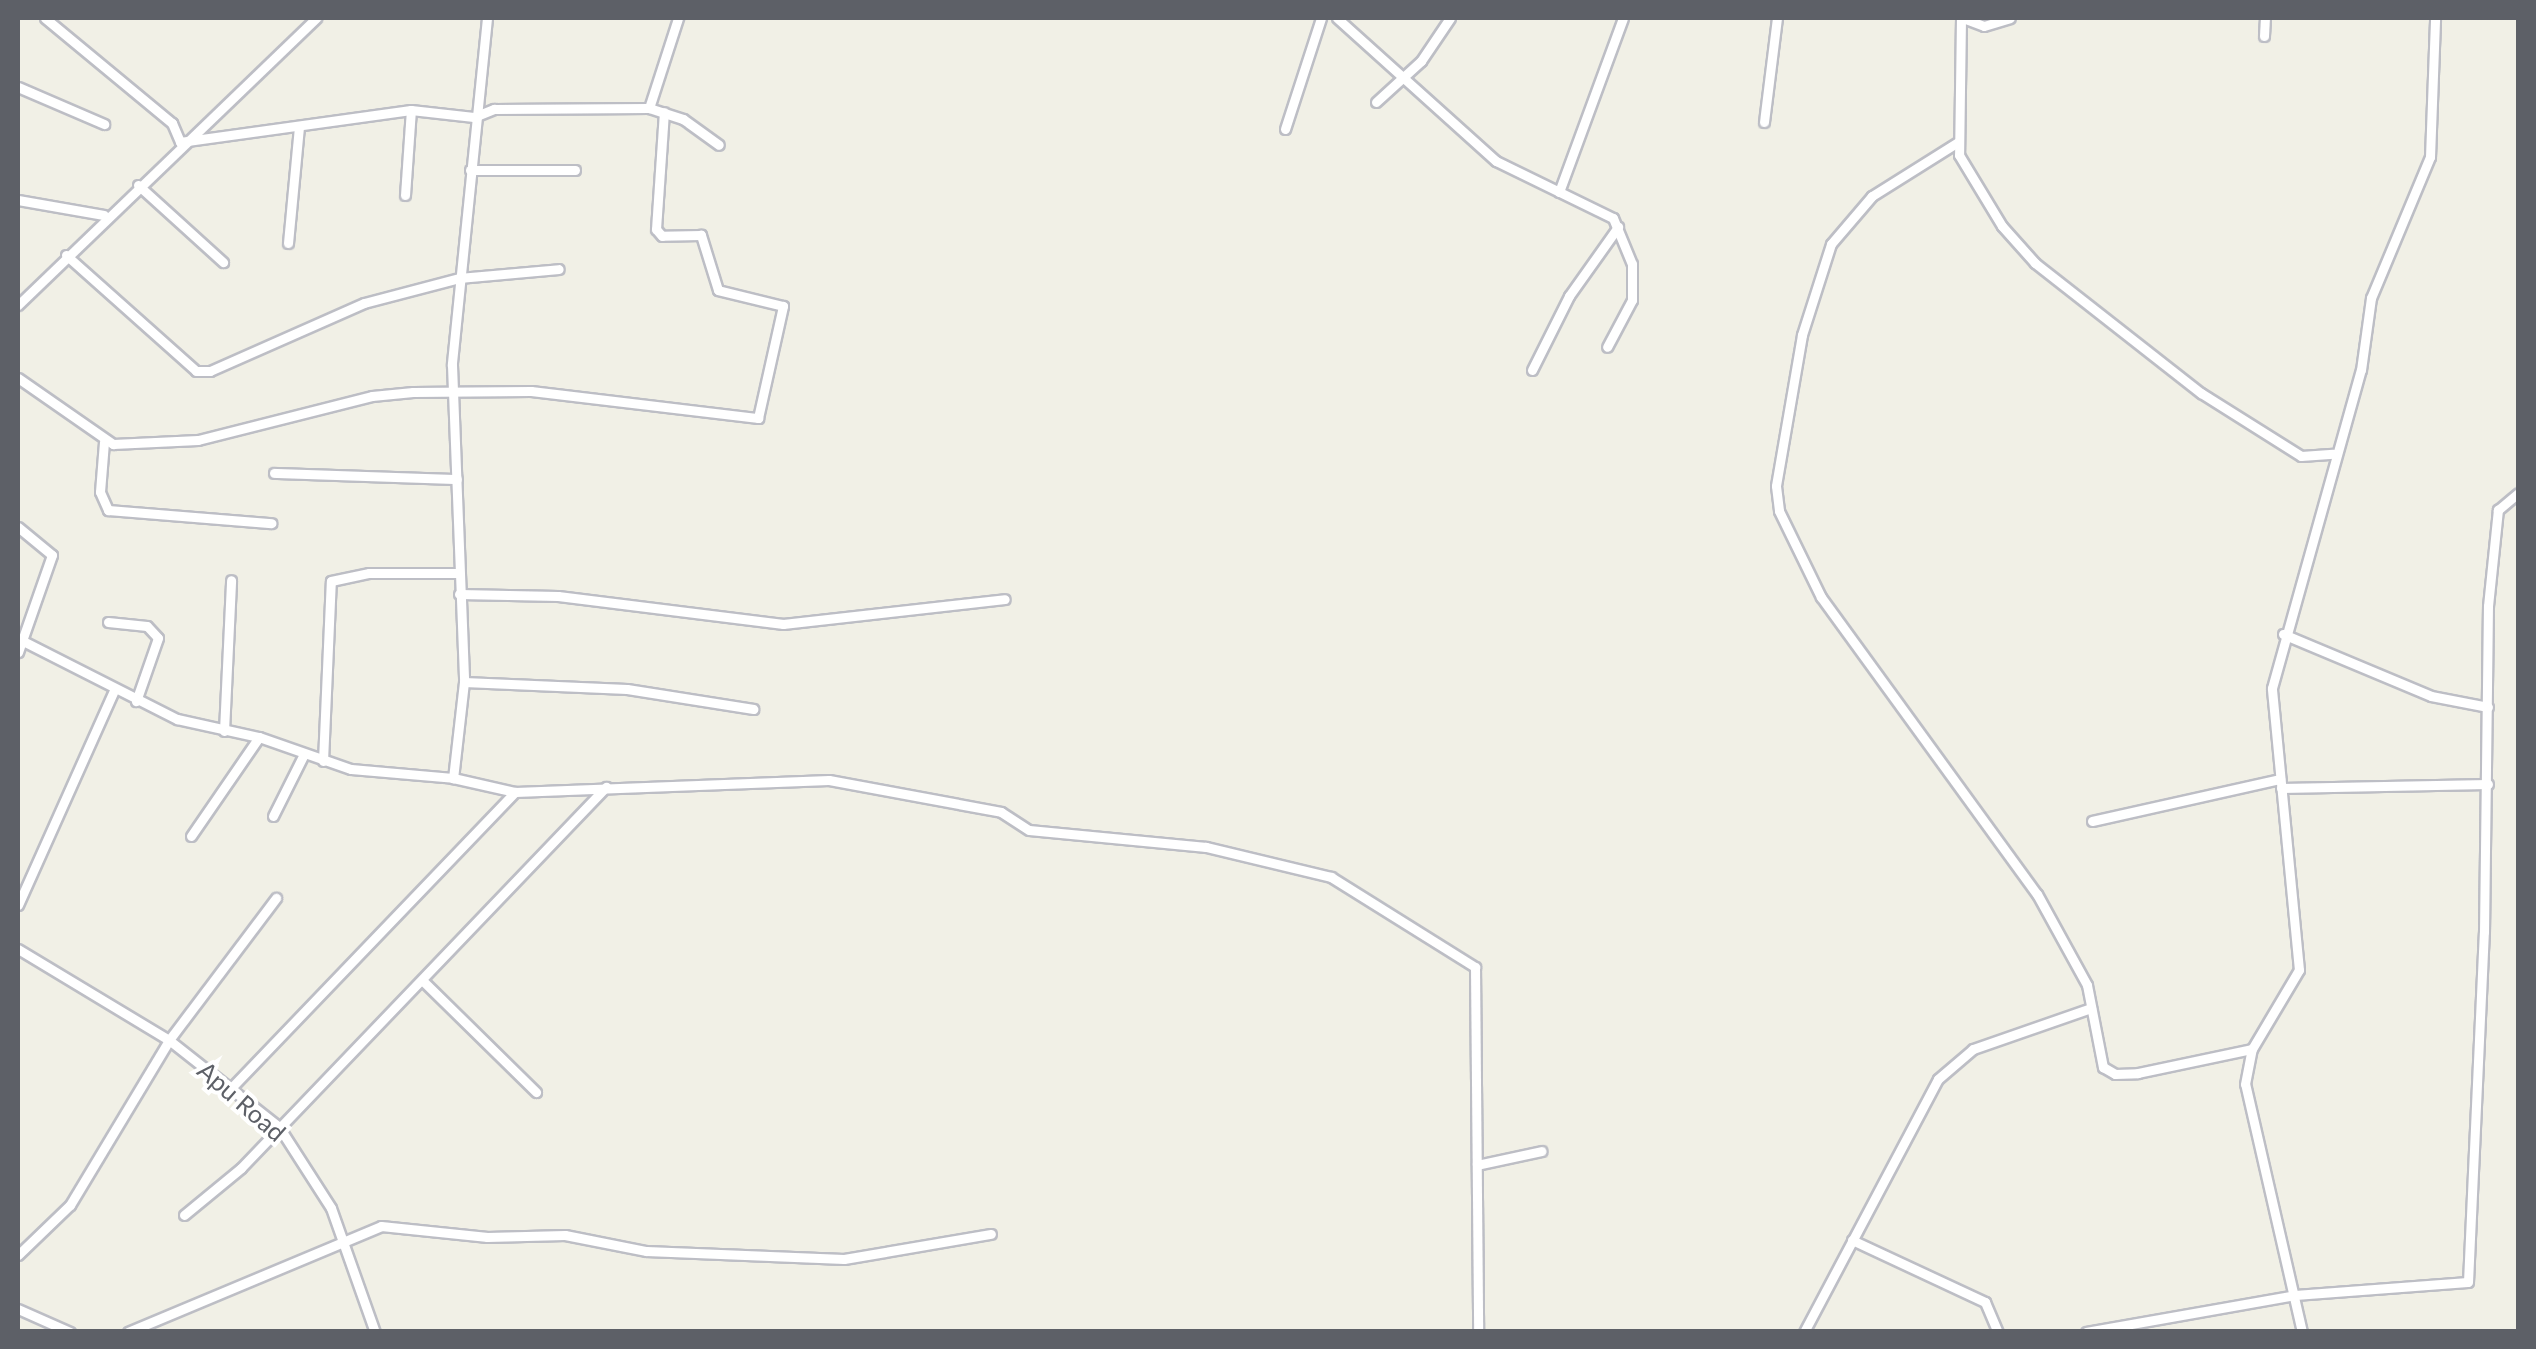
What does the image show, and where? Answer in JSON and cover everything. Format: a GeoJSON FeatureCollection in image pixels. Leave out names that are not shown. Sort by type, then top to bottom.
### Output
{"type":"FeatureCollection","features":[{"type":"Feature","properties":{"kind":"street"},"geometry":{"type":"LineString","coordinates":[[45,18],[172,123],[180,142]]}},
{"type":"Feature","properties":{"kind":"street"},"geometry":{"type":"LineString","coordinates":[[18,305],[104,215],[316,18]]}},
{"type":"Feature","properties":{"kind":"street"},"geometry":{"type":"LineString","coordinates":[[453,778],[464,682],[453,391],[459,278],[487,18]]}},
{"type":"Feature","properties":{"kind":"street"},"geometry":{"type":"LineString","coordinates":[[649,108],[678,18]]}},
{"type":"Feature","properties":{"kind":"street"},"geometry":{"type":"LineString","coordinates":[[1285,129],[1321,18]]}},
{"type":"Feature","properties":{"kind":"street"},"geometry":{"type":"LineString","coordinates":[[1337,18],[1496,162],[1603,209],[1618,227],[1632,264],[1632,300],[1608,347]]}},
{"type":"Feature","properties":{"kind":"street"},"geometry":{"type":"LineString","coordinates":[[1376,102],[1438,41],[1450,18]]}},
{"type":"Feature","properties":{"kind":"street"},"geometry":{"type":"LineString","coordinates":[[1559,192],[1623,18]]}},
{"type":"Feature","properties":{"kind":"street"},"geometry":{"type":"LineString","coordinates":[[1764,122],[1777,18]]}},
{"type":"Feature","properties":{"kind":"street"},"geometry":{"type":"LineString","coordinates":[[2010,18],[1984,26],[1962,18],[1958,142],[1973,183],[2035,263],[2264,434],[2301,456],[2333,454]]}},
{"type":"Feature","properties":{"kind":"street"},"geometry":{"type":"LineString","coordinates":[[2264,18],[2264,36]]}},
{"type":"Feature","properties":{"kind":"street"},"geometry":{"type":"LineString","coordinates":[[2302,1332],[2245,1084],[2252,1050],[2299,970],[2272,688],[2282,634],[2319,524],[2333,454],[2360,370],[2371,298],[2430,157],[2435,18]]}},
{"type":"Feature","properties":{"kind":"street"},"geometry":{"type":"LineString","coordinates":[[18,87],[104,124]]}},
{"type":"Feature","properties":{"kind":"street"},"geometry":{"type":"LineString","coordinates":[[180,142],[411,110],[474,116],[494,109],[649,108],[664,112],[719,145]]}},
{"type":"Feature","properties":{"kind":"street"},"geometry":{"type":"LineString","coordinates":[[405,195],[411,110]]}},
{"type":"Feature","properties":{"kind":"street"},"geometry":{"type":"LineString","coordinates":[[18,378],[104,442],[198,440],[372,396],[453,391],[531,391],[758,418],[783,306],[718,290],[701,235],[662,236],[656,229],[664,112]]}},
{"type":"Feature","properties":{"kind":"street"},"geometry":{"type":"LineString","coordinates":[[288,244],[299,126]]}},
{"type":"Feature","properties":{"kind":"street"},"geometry":{"type":"LineString","coordinates":[[1958,142],[1872,196],[1831,244],[1802,335],[1776,486],[1779,511],[1821,597],[2037,894],[2087,985],[2103,1067],[2115,1074],[2252,1050]]}},
{"type":"Feature","properties":{"kind":"street"},"geometry":{"type":"LineString","coordinates":[[470,170],[575,170]]}},
{"type":"Feature","properties":{"kind":"street"},"geometry":{"type":"LineString","coordinates":[[138,185],[222,262]]}},
{"type":"Feature","properties":{"kind":"street"},"geometry":{"type":"LineString","coordinates":[[18,200],[104,215]]}},
{"type":"Feature","properties":{"kind":"street"},"geometry":{"type":"LineString","coordinates":[[1532,370],[1569,296],[1618,227]]}},
{"type":"Feature","properties":{"kind":"street"},"geometry":{"type":"LineString","coordinates":[[66,255],[196,371],[210,371],[364,303],[459,278],[559,269]]}},
{"type":"Feature","properties":{"kind":"street"},"geometry":{"type":"LineString","coordinates":[[104,442],[100,492],[108,510],[271,523]]}},
{"type":"Feature","properties":{"kind":"street"},"geometry":{"type":"LineString","coordinates":[[274,473],[457,479]]}},
{"type":"Feature","properties":{"kind":"street"},"geometry":{"type":"LineString","coordinates":[[2086,1332],[2294,1294],[2468,1282],[2498,510],[2504,499],[2518,493]]}},
{"type":"Feature","properties":{"kind":"street"},"geometry":{"type":"LineString","coordinates":[[18,527],[52,555],[18,652]]}},
{"type":"Feature","properties":{"kind":"street"},"geometry":{"type":"LineString","coordinates":[[323,761],[331,582],[369,573],[458,573]]}},
{"type":"Feature","properties":{"kind":"street"},"geometry":{"type":"LineString","coordinates":[[224,731],[231,580]]}},
{"type":"Feature","properties":{"kind":"street"},"geometry":{"type":"LineString","coordinates":[[459,594],[558,596],[784,624],[839,623],[1005,598]]}},
{"type":"Feature","properties":{"kind":"street"},"geometry":{"type":"LineString","coordinates":[[108,622],[154,628],[158,638],[136,701]]}},
{"type":"Feature","properties":{"kind":"street"},"geometry":{"type":"LineString","coordinates":[[2282,634],[2431,696],[2488,707]]}},
{"type":"Feature","properties":{"kind":"street"},"geometry":{"type":"LineString","coordinates":[[23,641],[136,701],[224,731],[259,737],[323,761],[394,778],[453,778],[515,792],[829,780],[1001,812],[1029,830],[1206,846],[1331,877],[1475,967],[1478,1332]]}},
{"type":"Feature","properties":{"kind":"street"},"geometry":{"type":"LineString","coordinates":[[464,682],[626,689],[753,710]]}},
{"type":"Feature","properties":{"kind":"street"},"geometry":{"type":"LineString","coordinates":[[18,905],[114,690]]}},
{"type":"Feature","properties":{"kind":"street"},"geometry":{"type":"LineString","coordinates":[[190,836],[259,737]]}},
{"type":"Feature","properties":{"kind":"street"},"geometry":{"type":"LineString","coordinates":[[272,816],[304,754]]}},
{"type":"Feature","properties":{"kind":"street"},"geometry":{"type":"LineString","coordinates":[[2092,821],[2280,784],[2488,784]]}},
{"type":"Feature","properties":{"kind":"street"},"geometry":{"type":"LineString","coordinates":[[184,1215],[279,1127],[606,787]]}},
{"type":"Feature","properties":{"kind":"street"},"geometry":{"type":"LineString","coordinates":[[232,1086],[515,792]]}},
{"type":"Feature","properties":{"kind":"street"},"geometry":{"type":"LineString","coordinates":[[18,1255],[70,1205],[169,1040],[276,898]]}},
{"type":"Feature","properties":{"kind":"street","name":"Apu Road"},"geometry":{"type":"LineString","coordinates":[[18,949],[169,1040],[232,1086],[279,1127],[314,1176],[375,1332]]}},
{"type":"Feature","properties":{"kind":"street"},"geometry":{"type":"LineString","coordinates":[[422,980],[536,1092]]}},
{"type":"Feature","properties":{"kind":"street"},"geometry":{"type":"LineString","coordinates":[[1804,1332],[1938,1079],[1972,1049],[2091,1008]]}},
{"type":"Feature","properties":{"kind":"street"},"geometry":{"type":"LineString","coordinates":[[1477,1166],[1542,1150]]}},
{"type":"Feature","properties":{"kind":"street"},"geometry":{"type":"LineString","coordinates":[[128,1332],[343,1246],[382,1226],[488,1237],[565,1235],[646,1250],[844,1259],[991,1234]]}},
{"type":"Feature","properties":{"kind":"street"},"geometry":{"type":"LineString","coordinates":[[1852,1240],[1985,1302],[1998,1332]]}},
{"type":"Feature","properties":{"kind":"street"},"geometry":{"type":"LineString","coordinates":[[18,1309],[70,1332]]}}]}
